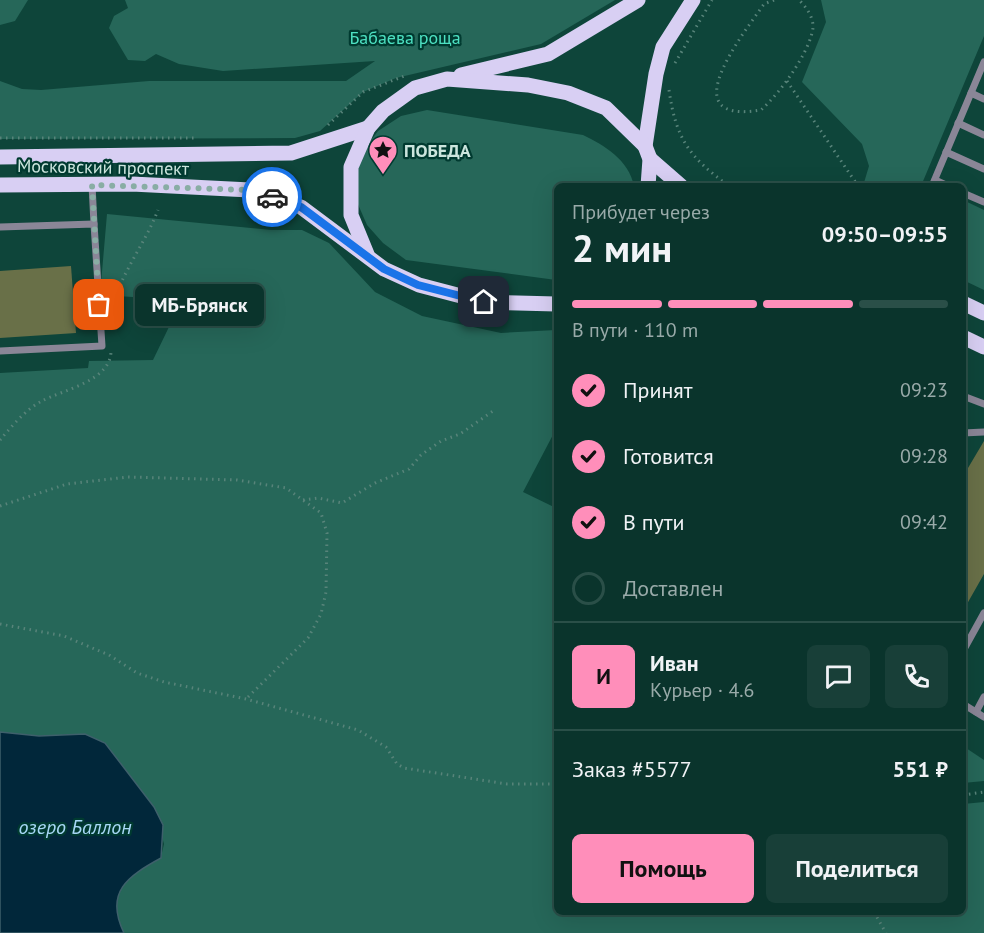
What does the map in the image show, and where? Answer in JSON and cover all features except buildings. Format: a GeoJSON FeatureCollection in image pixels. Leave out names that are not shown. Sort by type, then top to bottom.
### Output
{"type":"FeatureCollection","features":[{"type":"Feature","properties":{"kind":"main road"},"geometry":{"type":"LineString","coordinates":[[367,254],[351,215],[351,167],[368,128],[384,111],[415,88],[548,54],[638,0]]}},
{"type":"Feature","properties":{"kind":"main road"},"geometry":{"type":"LineString","coordinates":[[648,183],[647,153],[656,74],[663,47],[693,0]]}},
{"type":"Feature","properties":{"kind":"main road"},"geometry":{"type":"LineString","coordinates":[[447,79],[528,85],[568,93],[606,108],[678,183]]}},
{"type":"Feature","properties":{"kind":"main road","name":"Московский проспект"},"geometry":{"type":"LineString","coordinates":[[0,157],[291,153],[368,128]]}},
{"type":"Feature","properties":{"kind":"main road","name":"Московский проспект"},"geometry":{"type":"LineString","coordinates":[[0,185],[92,185],[250,190],[301,207],[367,254],[384,269],[418,285],[484,302],[554,304]]}},
{"type":"Feature","properties":{"kind":"main road"},"geometry":{"type":"LineString","coordinates":[[966,304],[984,313]]}},
{"type":"Feature","properties":{"kind":"main road"},"geometry":{"type":"LineString","coordinates":[[966,338],[984,346]]}},
{"type":"Feature","properties":{"kind":"lane"},"geometry":{"type":"LineString","coordinates":[[933,183],[984,62]]}},
{"type":"Feature","properties":{"kind":"lane"},"geometry":{"type":"LineString","coordinates":[[971,93],[984,99]]}},
{"type":"Feature","properties":{"kind":"lane"},"geometry":{"type":"LineString","coordinates":[[958,123],[984,135]]}},
{"type":"Feature","properties":{"kind":"lane"},"geometry":{"type":"LineString","coordinates":[[946,152],[984,169]]}},
{"type":"Feature","properties":{"kind":"lane"},"geometry":{"type":"LineString","coordinates":[[0,351],[102,346],[92,185]]}},
{"type":"Feature","properties":{"kind":"lane"},"geometry":{"type":"LineString","coordinates":[[966,194],[984,202]]}},
{"type":"Feature","properties":{"kind":"lane"},"geometry":{"type":"LineString","coordinates":[[0,227],[94,224]]}},
{"type":"Feature","properties":{"kind":"lane"},"geometry":{"type":"LineString","coordinates":[[966,397],[984,404]]}},
{"type":"Feature","properties":{"kind":"lane"},"geometry":{"type":"LineString","coordinates":[[966,433],[984,432]]}},
{"type":"Feature","properties":{"kind":"lane"},"geometry":{"type":"LineString","coordinates":[[966,646],[984,613]]}},
{"type":"Feature","properties":{"kind":"lane"},"geometry":{"type":"LineString","coordinates":[[976,712],[984,697]]}},
{"type":"Feature","properties":{"kind":"lane"},"geometry":{"type":"LineString","coordinates":[[966,706],[984,717]]}},
{"type":"Feature","properties":{"kind":"path"},"geometry":{"type":"LineString","coordinates":[[673,73],[674,64],[712,0]]}},
{"type":"Feature","properties":{"kind":"path"},"geometry":{"type":"LineString","coordinates":[[774,0],[764,4],[723,63],[717,78],[717,92],[722,103],[732,111],[761,110],[787,81],[813,32],[812,20],[807,8],[799,0]]}},
{"type":"Feature","properties":{"kind":"path"},"geometry":{"type":"LineString","coordinates":[[326,126],[363,92],[407,75]]}},
{"type":"Feature","properties":{"kind":"path"},"geometry":{"type":"LineString","coordinates":[[671,81],[669,89],[673,119],[680,136],[702,166],[725,183]]}},
{"type":"Feature","properties":{"kind":"path"},"geometry":{"type":"LineString","coordinates":[[787,81],[856,183]]}},
{"type":"Feature","properties":{"kind":"path"},"geometry":{"type":"LineString","coordinates":[[0,138],[204,138]]}},
{"type":"Feature","properties":{"kind":"path"},"geometry":{"type":"LineString","coordinates":[[301,500],[318,498],[342,503],[375,483],[410,470],[421,455],[441,441],[460,434],[493,411]]}},
{"type":"Feature","properties":{"kind":"path"},"geometry":{"type":"LineString","coordinates":[[0,506],[67,484],[128,477],[237,480],[286,488],[321,513],[327,533],[326,592],[321,614],[308,638],[246,699]]}},
{"type":"Feature","properties":{"kind":"path"},"geometry":{"type":"LineString","coordinates":[[0,624],[64,636],[109,655],[137,673],[164,682],[246,699],[358,730],[386,747],[397,764],[404,768],[507,784],[554,784]]}},
{"type":"Feature","properties":{"kind":"path"},"geometry":{"type":"LineString","coordinates":[[966,795],[984,792]]}},
{"type":"Feature","properties":{"kind":"path"},"geometry":{"type":"LineString","coordinates":[[876,915],[886,933]]}},
{"type":"Feature","properties":{"kind":"green space"},"geometry":{"type":"Polygon","coordinates":[[[0,0],[28,0],[15,21],[0,25],[0,0]]]}},
{"type":"Feature","properties":{"kind":"green space","name":"Бабаева роща"},"geometry":{"type":"Polygon","coordinates":[[[125,0],[615,0],[541,44],[396,78],[363,92],[320,131],[295,138],[0,139],[0,81],[22,89],[41,90],[149,81],[346,81],[375,61],[223,71],[179,64],[156,54],[145,61],[128,60],[109,28],[114,16],[128,8],[125,0]]]}},
{"type":"Feature","properties":{"kind":"green space"},"geometry":{"type":"Polygon","coordinates":[[[821,0],[984,0],[984,36],[922,183],[864,183],[869,166],[862,144],[802,82],[826,22],[821,0]]]}},
{"type":"Feature","properties":{"kind":"green space"},"geometry":{"type":"Polygon","coordinates":[[[427,110],[583,135],[614,154],[627,168],[633,183],[554,183],[554,280],[406,260],[383,243],[367,225],[357,202],[356,176],[363,151],[378,131],[401,116],[427,110]]]}},
{"type":"Feature","properties":{"kind":"green space"},"geometry":{"type":"Polygon","coordinates":[[[966,201],[984,210],[984,290],[966,281],[966,201]]]}},
{"type":"Feature","properties":{"kind":"green space"},"geometry":{"type":"Polygon","coordinates":[[[107,214],[271,230],[302,230],[329,243],[375,292],[422,316],[501,333],[554,330],[554,433],[523,492],[554,507],[554,915],[966,915],[966,804],[984,802],[984,933],[124,933],[118,919],[118,896],[138,871],[161,857],[164,844],[154,807],[105,743],[85,734],[39,736],[0,732],[0,373],[88,368],[89,361],[153,360],[182,300],[100,295],[107,214]]]}},
{"type":"Feature","properties":{"kind":"green space"},"geometry":{"type":"Polygon","coordinates":[[[966,748],[984,760],[984,781],[966,783],[966,748]]]}},
{"type":"Feature","properties":{"kind":"water","name":"озеро Баллон"},"geometry":{"type":"Polygon","coordinates":[[[0,732],[39,736],[85,734],[105,743],[154,807],[163,825],[161,858],[130,879],[118,896],[118,919],[124,933],[0,933],[0,732]]]}},
{"type":"Feature","properties":{"kind":"way so far"},"geometry":{"type":"LineString","coordinates":[[99,305],[92,185],[132,184],[250,190],[272,197]]}},
{"type":"Feature","properties":{"kind":"place","name":"ПОБЕДА"},"geometry":{"type":"Point","coordinates":[383,176]}},
{"type":"Feature","properties":{"kind":"place","name":"МБ-Брянск"},"geometry":{"type":"Point","coordinates":[99,305]}},
{"type":"Feature","properties":{"kind":"route"},"geometry":{"type":"LineString","coordinates":[[272,197],[301,207],[367,254],[384,269],[418,285],[484,302]]}}]}
